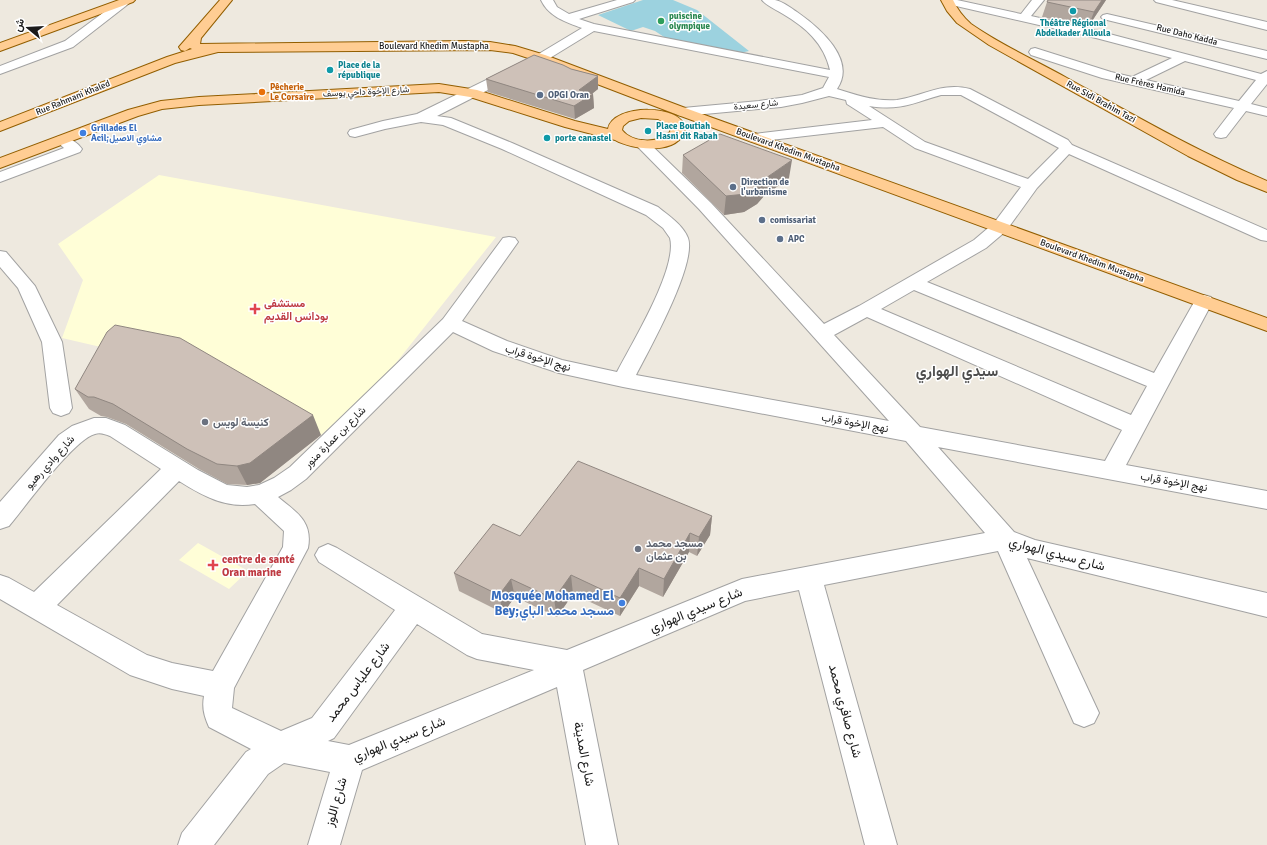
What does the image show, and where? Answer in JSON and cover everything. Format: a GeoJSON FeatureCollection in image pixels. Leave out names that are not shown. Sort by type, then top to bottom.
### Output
{"type":"FeatureCollection","features":[{"type":"Feature","properties":{"kind":"main road"},"geometry":{"type":"LineString","coordinates":[[146,69],[173,56],[195,37],[226,0]]}},
{"type":"Feature","properties":{"kind":"main road","name":"Rue Sidi Brahim Tazi"},"geometry":{"type":"LineString","coordinates":[[947,0],[951,10],[966,25],[1037,47],[1180,146],[1232,173],[1267,187]]}},
{"type":"Feature","properties":{"kind":"main road"},"geometry":{"type":"LineString","coordinates":[[0,48],[126,1]]}},
{"type":"Feature","properties":{"kind":"main road"},"geometry":{"type":"LineString","coordinates":[[195,37],[193,45],[197,47],[224,48]]}},
{"type":"Feature","properties":{"kind":"main road","name":"Boulevard Khedim Mustapha"},"geometry":{"type":"LineString","coordinates":[[224,48],[490,46],[515,50],[541,58],[684,127],[729,129],[1267,324]]}},
{"type":"Feature","properties":{"kind":"main road"},"geometry":{"type":"LineString","coordinates":[[146,69],[193,53],[224,48]]}},
{"type":"Feature","properties":{"kind":"main road","name":"Rue Rahmani Khaled"},"geometry":{"type":"LineString","coordinates":[[0,127],[146,69]]}},
{"type":"Feature","properties":{"kind":"main road","name":"شارع الإخوة داحي يوسف"},"geometry":{"type":"LineString","coordinates":[[0,163],[133,113],[161,105],[439,88],[472,93],[570,124],[618,129]]}},
{"type":"Feature","properties":{"kind":"main road"},"geometry":{"type":"LineString","coordinates":[[641,114],[668,118],[684,127],[663,142],[642,144],[628,141],[618,129],[624,118],[641,114]]}},
{"type":"Feature","properties":{"kind":"street"},"geometry":{"type":"LineString","coordinates":[[547,0],[548,5],[553,10],[592,27],[837,75]]}},
{"type":"Feature","properties":{"kind":"street"},"geometry":{"type":"LineString","coordinates":[[569,18],[629,0]]}},
{"type":"Feature","properties":{"kind":"street"},"geometry":{"type":"LineString","coordinates":[[768,0],[791,14],[817,34],[829,47],[834,58],[837,75],[834,83],[828,91]]}},
{"type":"Feature","properties":{"kind":"street"},"geometry":{"type":"LineString","coordinates":[[947,0],[1098,35],[1266,78],[1221,134]]}},
{"type":"Feature","properties":{"kind":"street"},"geometry":{"type":"LineString","coordinates":[[1024,18],[1038,0]]}},
{"type":"Feature","properties":{"kind":"street"},"geometry":{"type":"LineString","coordinates":[[1160,0],[1267,26]]}},
{"type":"Feature","properties":{"kind":"street"},"geometry":{"type":"LineString","coordinates":[[0,70],[69,44],[126,1]]}},
{"type":"Feature","properties":{"kind":"street"},"geometry":{"type":"LineString","coordinates":[[1141,46],[1157,27],[1180,6]]}},
{"type":"Feature","properties":{"kind":"street","name":"Rue Daho Kadda"},"geometry":{"type":"LineString","coordinates":[[1098,35],[1110,11],[1157,27],[1267,55]]}},
{"type":"Feature","properties":{"kind":"street"},"geometry":{"type":"LineString","coordinates":[[1037,47],[1054,25]]}},
{"type":"Feature","properties":{"kind":"street"},"geometry":{"type":"LineString","coordinates":[[421,118],[541,58],[592,27]]}},
{"type":"Feature","properties":{"kind":"street","name":"Rue Frères Hamida"},"geometry":{"type":"LineString","coordinates":[[1037,47],[1107,75],[1267,112]]}},
{"type":"Feature","properties":{"kind":"street"},"geometry":{"type":"LineString","coordinates":[[1133,82],[1184,57]]}},
{"type":"Feature","properties":{"kind":"street"},"geometry":{"type":"LineString","coordinates":[[828,91],[860,100],[892,104],[902,104],[943,90],[953,89],[965,92],[1063,143],[1067,148],[1267,236]]}},
{"type":"Feature","properties":{"kind":"street"},"geometry":{"type":"LineString","coordinates":[[828,91],[851,100],[920,145],[1030,185]]}},
{"type":"Feature","properties":{"kind":"street","name":"شارع سعيدة"},"geometry":{"type":"LineString","coordinates":[[684,127],[793,101],[828,91]]}},
{"type":"Feature","properties":{"kind":"street"},"geometry":{"type":"LineString","coordinates":[[355,133],[383,124],[421,118],[446,121],[507,146],[652,211],[668,222],[680,241],[678,263],[668,289],[623,380]]}},
{"type":"Feature","properties":{"kind":"street"},"geometry":{"type":"LineString","coordinates":[[754,138],[885,123]]}},
{"type":"Feature","properties":{"kind":"street"},"geometry":{"type":"LineString","coordinates":[[0,177],[75,150],[62,140]]}},
{"type":"Feature","properties":{"kind":"street"},"geometry":{"type":"LineString","coordinates":[[642,144],[705,206],[820,334],[913,434],[1005,539],[1084,713]]}},
{"type":"Feature","properties":{"kind":"street"},"geometry":{"type":"LineString","coordinates":[[820,334],[866,310],[980,244],[1000,227],[1030,185],[1067,148]]}},
{"type":"Feature","properties":{"kind":"street","name":"شارع بن عمارة منور"},"geometry":{"type":"LineString","coordinates":[[112,426],[217,492],[228,496],[244,497],[275,489],[288,482],[298,473],[450,323],[509,242]]}},
{"type":"Feature","properties":{"kind":"street"},"geometry":{"type":"LineString","coordinates":[[0,256],[26,286],[52,342],[61,408]]}},
{"type":"Feature","properties":{"kind":"street"},"geometry":{"type":"LineString","coordinates":[[913,283],[1159,383]]}},
{"type":"Feature","properties":{"kind":"street"},"geometry":{"type":"LineString","coordinates":[[1111,471],[1204,301]]}},
{"type":"Feature","properties":{"kind":"street"},"geometry":{"type":"LineString","coordinates":[[866,310],[1136,426]]}},
{"type":"Feature","properties":{"kind":"street","name":"نهج الإخوة قراب"},"geometry":{"type":"LineString","coordinates":[[450,323],[500,346],[559,366],[623,380],[1267,500]]}},
{"type":"Feature","properties":{"kind":"street","name":"شارع وادي رهيو"},"geometry":{"type":"LineString","coordinates":[[0,520],[71,438],[83,430],[97,425],[112,426]]}},
{"type":"Feature","properties":{"kind":"street"},"geometry":{"type":"LineString","coordinates":[[38,606],[177,468]]}},
{"type":"Feature","properties":{"kind":"street"},"geometry":{"type":"LineString","coordinates":[[0,586],[38,606],[140,666],[172,676],[220,686],[295,548],[298,539],[297,531],[294,525],[258,494]]}},
{"type":"Feature","properties":{"kind":"street","name":"شارع سيدي الهواري"},"geometry":{"type":"LineString","coordinates":[[220,686],[217,705],[219,717],[280,747],[349,760],[545,678],[567,663],[742,590],[1005,539],[1033,550],[1267,605]]}},
{"type":"Feature","properties":{"kind":"street"},"geometry":{"type":"LineString","coordinates":[[328,555],[477,646],[567,663]]}},
{"type":"Feature","properties":{"kind":"street","name":"شارع صافري محمد"},"geometry":{"type":"LineString","coordinates":[[809,577],[881,845]]}},
{"type":"Feature","properties":{"kind":"street","name":"شارع علباس محمد"},"geometry":{"type":"LineString","coordinates":[[194,845],[257,763],[280,747],[323,728],[413,608]]}},
{"type":"Feature","properties":{"kind":"street","name":"شارع المدينة"},"geometry":{"type":"LineString","coordinates":[[567,663],[602,845]]}},
{"type":"Feature","properties":{"kind":"street","name":"شارع اللوز"},"geometry":{"type":"LineString","coordinates":[[324,845],[349,760]]}},
{"type":"Feature","properties":{"kind":"shaded area","name":"مستشفى بودانس القديم"},"geometry":{"type":"Polygon","coordinates":[[[159,175],[496,237],[380,383],[321,435],[190,358],[118,351],[62,338],[83,280],[58,244],[159,175]]]}},
{"type":"Feature","properties":{"kind":"shaded area","name":"centre de santé Oran marine"},"geometry":{"type":"Polygon","coordinates":[[[198,543],[248,571],[229,589],[179,560],[198,543]]]}},
{"type":"Feature","properties":{"kind":"water","name":"puiscine olympique"},"geometry":{"type":"Polygon","coordinates":[[[643,0],[673,0],[697,10],[749,51],[740,53],[667,39],[655,31],[643,27],[631,31],[598,15],[643,0]]]}},
{"type":"Feature","properties":{"kind":"building"},"geometry":{"type":"Polygon","coordinates":[[[1048,0],[1102,0],[1094,12],[1047,2],[1048,0]]]}},
{"type":"Feature","properties":{"kind":"building"},"geometry":{"type":"Polygon","coordinates":[[[534,55],[571,69],[598,76],[579,90],[593,94],[574,106],[486,79],[534,55]]]}},
{"type":"Feature","properties":{"kind":"building"},"geometry":{"type":"Polygon","coordinates":[[[720,134],[792,160],[766,178],[759,186],[746,194],[726,196],[683,155],[720,134]]]}},
{"type":"Feature","properties":{"kind":"building","name":"كنيسة لويس"},"geometry":{"type":"Polygon","coordinates":[[[115,325],[180,338],[313,415],[250,463],[237,466],[217,464],[187,449],[113,404],[94,397],[88,397],[75,389],[107,332],[115,325]]]}},
{"type":"Feature","properties":{"kind":"building","name":"مسجد محمد بن عثمان"},"geometry":{"type":"Polygon","coordinates":[[[578,461],[712,516],[699,537],[690,533],[664,579],[639,568],[620,598],[571,575],[554,599],[511,579],[499,595],[454,573],[493,524],[520,536],[578,461]]]}},
{"type":"Feature","properties":{"kind":"place","name":"Théâtre Régional Abdelkader Alloula"},"geometry":{"type":"Point","coordinates":[1073,11]}},
{"type":"Feature","properties":{"kind":"place","name":"puiscine olympique"},"geometry":{"type":"Point","coordinates":[661,21]}},
{"type":"Feature","properties":{"kind":"place","name":"Place de la république"},"geometry":{"type":"Point","coordinates":[330,70]}},
{"type":"Feature","properties":{"kind":"place","name":"Pêcherie Le Corsaire"},"geometry":{"type":"Point","coordinates":[262,92]}},
{"type":"Feature","properties":{"kind":"place","name":"OPGI Oran"},"geometry":{"type":"Point","coordinates":[540,95]}},
{"type":"Feature","properties":{"kind":"place","name":"Place Boutiah Hasni dit Rabah"},"geometry":{"type":"Point","coordinates":[648,131]}},
{"type":"Feature","properties":{"kind":"place","name":"Grillades El Acil;مشاوي الاصيل"},"geometry":{"type":"Point","coordinates":[83,133]}},
{"type":"Feature","properties":{"kind":"place","name":"porte canastel"},"geometry":{"type":"Point","coordinates":[547,138]}},
{"type":"Feature","properties":{"kind":"place","name":"Direction de l'urbanisme"},"geometry":{"type":"Point","coordinates":[733,187]}},
{"type":"Feature","properties":{"kind":"place","name":"comissariat"},"geometry":{"type":"Point","coordinates":[762,220]}},
{"type":"Feature","properties":{"kind":"place","name":"APC"},"geometry":{"type":"Point","coordinates":[780,239]}},
{"type":"Feature","properties":{"kind":"place","name":"مستشفى بودانس القديم"},"geometry":{"type":"Point","coordinates":[255,309]}},
{"type":"Feature","properties":{"kind":"place","name":"كنيسة لويس"},"geometry":{"type":"Point","coordinates":[205,422]}},
{"type":"Feature","properties":{"kind":"place","name":"مسجد محمد بن عثمان"},"geometry":{"type":"Point","coordinates":[638,549]}},
{"type":"Feature","properties":{"kind":"place","name":"centre de santé Oran marine"},"geometry":{"type":"Point","coordinates":[213,565]}},
{"type":"Feature","properties":{"kind":"place","name":"Mosquée Mohamed El Bey;مسجد محمد الباي"},"geometry":{"type":"Point","coordinates":[622,603]}},
{"type":"Feature","properties":{"kind":"district","name":"سيدي الهواري"},"geometry":{"type":"Point","coordinates":[957,371]}}]}
